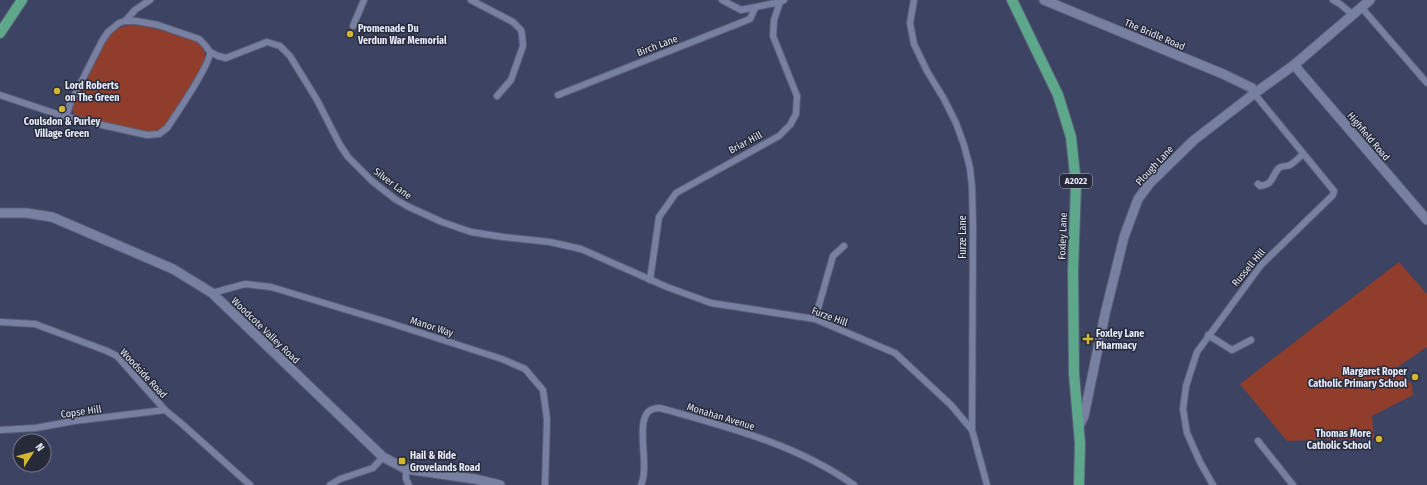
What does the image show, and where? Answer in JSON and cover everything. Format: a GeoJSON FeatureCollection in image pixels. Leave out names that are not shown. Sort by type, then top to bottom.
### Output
{"type":"FeatureCollection","features":[{"type":"Feature","properties":{"kind":"main road"},"geometry":{"type":"LineString","coordinates":[[0,33],[21,0]]}},
{"type":"Feature","properties":{"kind":"main road","name":"Foxley Lane"},"geometry":{"type":"LineString","coordinates":[[1012,0],[1058,95],[1071,137],[1076,184],[1073,271],[1074,374],[1079,426],[1079,485]]}},
{"type":"Feature","properties":{"kind":"street"},"geometry":{"type":"LineString","coordinates":[[66,117],[73,99],[108,32],[113,27],[125,21],[135,10],[150,0]]}},
{"type":"Feature","properties":{"kind":"street"},"geometry":{"type":"LineString","coordinates":[[352,26],[364,0]]}},
{"type":"Feature","properties":{"kind":"street"},"geometry":{"type":"LineString","coordinates":[[471,0],[513,22],[522,34],[523,46],[511,80],[496,96]]}},
{"type":"Feature","properties":{"kind":"street"},"geometry":{"type":"LineString","coordinates":[[722,0],[741,10],[782,1]]}},
{"type":"Feature","properties":{"kind":"street","name":"Furze Lane"},"geometry":{"type":"LineString","coordinates":[[914,0],[910,23],[914,44],[956,123],[964,144],[970,168],[973,226],[972,430],[987,485]]}},
{"type":"Feature","properties":{"kind":"street","name":"The Bridle Road"},"geometry":{"type":"LineString","coordinates":[[1044,0],[1223,74],[1252,88],[1255,93]]}},
{"type":"Feature","properties":{"kind":"street"},"geometry":{"type":"LineString","coordinates":[[1333,0],[1353,15]]}},
{"type":"Feature","properties":{"kind":"street","name":"Plough Lane"},"geometry":{"type":"LineString","coordinates":[[1079,426],[1084,416],[1105,314],[1124,237],[1138,199],[1150,183],[1194,140],[1294,65],[1370,0]]}},
{"type":"Feature","properties":{"kind":"street","name":"Briar Hill"},"geometry":{"type":"LineString","coordinates":[[650,280],[659,216],[676,193],[779,136],[790,125],[796,114],[797,96],[773,36],[774,20],[782,1]]}},
{"type":"Feature","properties":{"kind":"street","name":"Birch Lane"},"geometry":{"type":"LineString","coordinates":[[558,95],[750,19],[755,8]]}},
{"type":"Feature","properties":{"kind":"street"},"geometry":{"type":"LineString","coordinates":[[1361,8],[1427,83]]}},
{"type":"Feature","properties":{"kind":"street"},"geometry":{"type":"LineString","coordinates":[[0,95],[66,117],[139,134],[152,136],[159,134],[167,128],[204,70],[209,60],[210,52],[206,45],[199,39],[158,25],[125,21]]}},
{"type":"Feature","properties":{"kind":"street","name":"Silver Lane"},"geometry":{"type":"LineString","coordinates":[[210,52],[226,58],[267,42],[280,46],[290,56],[317,100],[340,145],[348,157],[372,181],[395,199],[407,206],[442,222],[471,232],[503,238],[550,242],[581,249],[650,280]]}},
{"type":"Feature","properties":{"kind":"street","name":"Highfield Road"},"geometry":{"type":"LineString","coordinates":[[1294,65],[1427,220]]}},
{"type":"Feature","properties":{"kind":"street","name":"Russell Hill"},"geometry":{"type":"LineString","coordinates":[[1213,485],[1200,462],[1187,433],[1183,409],[1186,386],[1196,352],[1261,265],[1333,195],[1334,191],[1255,93]]}},
{"type":"Feature","properties":{"kind":"street"},"geometry":{"type":"LineString","coordinates":[[1258,184],[1260,186],[1271,182],[1277,170],[1281,167],[1290,165],[1303,154]]}},
{"type":"Feature","properties":{"kind":"street","name":"Woodcote Valley Road"},"geometry":{"type":"LineString","coordinates":[[0,213],[26,213],[52,217],[173,269],[212,293],[383,457],[406,469],[475,479],[500,485]]}},
{"type":"Feature","properties":{"kind":"street"},"geometry":{"type":"LineString","coordinates":[[815,319],[833,256],[844,246]]}},
{"type":"Feature","properties":{"kind":"street","name":"Furze Hill"},"geometry":{"type":"LineString","coordinates":[[650,280],[711,303],[815,319],[895,353],[951,404],[972,430]]}},
{"type":"Feature","properties":{"kind":"street","name":"Manor Way"},"geometry":{"type":"LineString","coordinates":[[212,293],[245,284],[271,287],[459,345],[502,359],[525,369],[543,390],[547,419],[545,485]]}},
{"type":"Feature","properties":{"kind":"street","name":"Woodside Road"},"geometry":{"type":"LineString","coordinates":[[0,322],[34,324],[107,351],[116,356],[165,410],[250,485]]}},
{"type":"Feature","properties":{"kind":"street"},"geometry":{"type":"LineString","coordinates":[[1208,336],[1232,350],[1251,340]]}},
{"type":"Feature","properties":{"kind":"street","name":"Monahan Avenue"},"geometry":{"type":"LineString","coordinates":[[641,485],[645,472],[644,420],[648,412],[656,408],[660,408],[733,429],[782,446],[839,474],[854,485]]}},
{"type":"Feature","properties":{"kind":"street","name":"Copse Hill"},"geometry":{"type":"LineString","coordinates":[[0,430],[36,428],[74,421],[165,410]]}},
{"type":"Feature","properties":{"kind":"street"},"geometry":{"type":"LineString","coordinates":[[1258,442],[1293,485]]}},
{"type":"Feature","properties":{"kind":"street"},"geometry":{"type":"LineString","coordinates":[[330,485],[340,479],[373,468],[383,457]]}},
{"type":"Feature","properties":{"kind":"street"},"geometry":{"type":"LineString","coordinates":[[406,469],[406,478],[409,485]]}},
{"type":"Feature","properties":{"kind":"shaded area"},"geometry":{"type":"Polygon","coordinates":[[[131,25],[148,27],[191,39],[203,48],[205,53],[205,58],[201,69],[167,123],[160,130],[150,132],[80,118],[75,116],[72,109],[107,39],[118,29],[131,25]]]}},
{"type":"Feature","properties":{"kind":"shaded area"},"geometry":{"type":"Polygon","coordinates":[[[1399,262],[1427,294],[1427,347],[1396,368],[1412,385],[1413,395],[1372,416],[1374,438],[1287,441],[1240,384],[1399,262]]]}},
{"type":"Feature","properties":{"kind":"place","name":"Promenade Du Verdun War Memorial"},"geometry":{"type":"Point","coordinates":[350,34]}},
{"type":"Feature","properties":{"kind":"place","name":"Lord Roberts on The Green"},"geometry":{"type":"Point","coordinates":[57,91]}},
{"type":"Feature","properties":{"kind":"place","name":"Coulsdon & Purley Village Green"},"geometry":{"type":"Point","coordinates":[62,109]}},
{"type":"Feature","properties":{"kind":"place","name":"Foxley Lane Pharmacy"},"geometry":{"type":"Point","coordinates":[1088,339]}},
{"type":"Feature","properties":{"kind":"place","name":"Margaret Roper Catholic Primary School"},"geometry":{"type":"Point","coordinates":[1415,377]}},
{"type":"Feature","properties":{"kind":"place","name":"Thomas More Catholic School"},"geometry":{"type":"Point","coordinates":[1379,439]}},
{"type":"Feature","properties":{"kind":"place","name":"Hail & Ride Grovelands Road"},"geometry":{"type":"Point","coordinates":[402,461]}}]}
